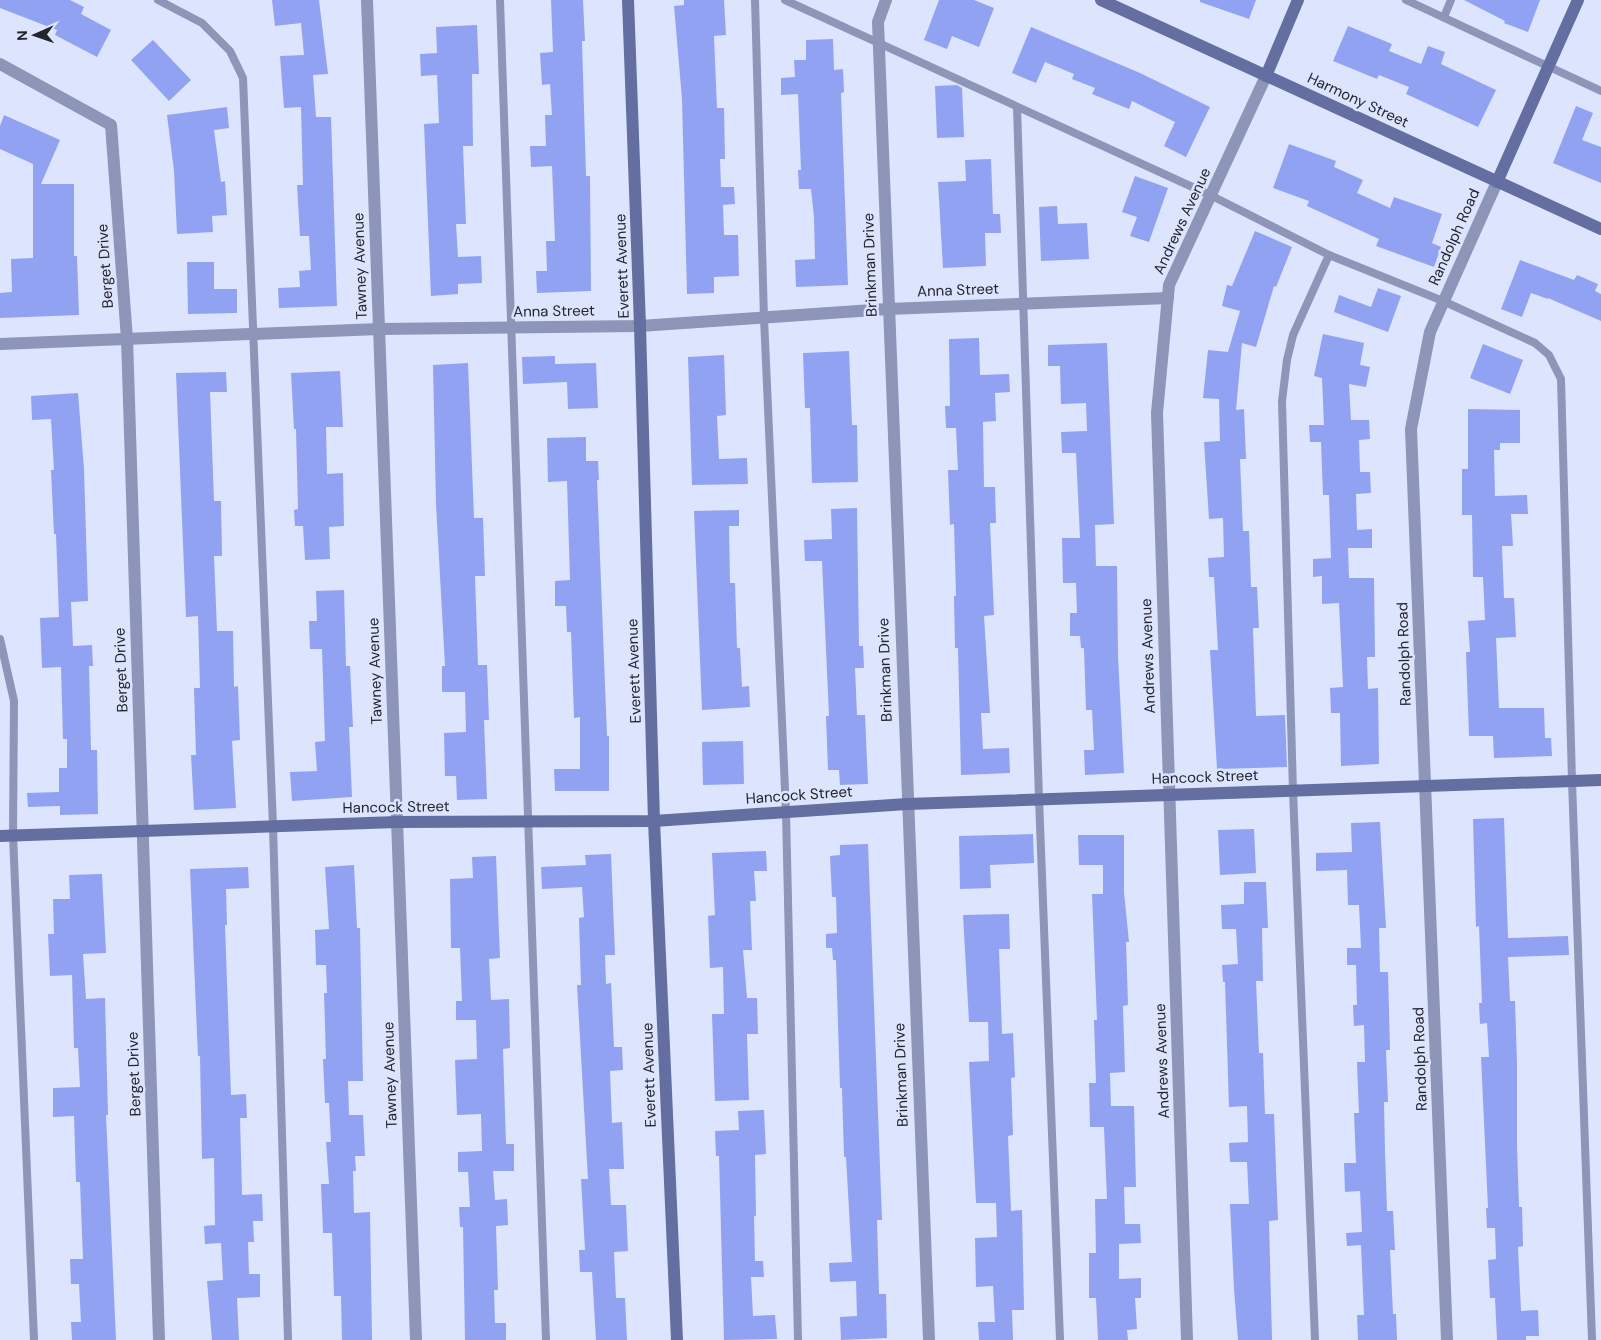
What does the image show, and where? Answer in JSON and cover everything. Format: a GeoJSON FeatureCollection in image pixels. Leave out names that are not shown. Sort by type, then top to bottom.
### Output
{"type":"FeatureCollection","features":[{"type":"Feature","properties":{"kind":"street","name":"Tawney Avenue"},"geometry":{"type":"LineString","coordinates":[[367,0],[416,1340]]}},
{"type":"Feature","properties":{"kind":"street","name":"Everett Avenue"},"geometry":{"type":"LineString","coordinates":[[628,0],[640,326],[654,821],[677,1340]]}},
{"type":"Feature","properties":{"kind":"street","name":"Brinkman Drive"},"geometry":{"type":"LineString","coordinates":[[886,0],[878,22],[878,43],[929,1340]]}},
{"type":"Feature","properties":{"kind":"street","name":"Harmony Street"},"geometry":{"type":"LineString","coordinates":[[1101,0],[1601,229]]}},
{"type":"Feature","properties":{"kind":"street","name":"Andrews Avenue"},"geometry":{"type":"LineString","coordinates":[[1187,1340],[1156,413],[1169,286],[1212,196],[1298,0]]}},
{"type":"Feature","properties":{"kind":"street","name":"Randolph Road"},"geometry":{"type":"LineString","coordinates":[[1447,1340],[1411,428],[1430,332],[1578,0]]}},
{"type":"Feature","properties":{"kind":"street","name":"Berget Drive"},"geometry":{"type":"LineString","coordinates":[[0,64],[111,125],[126,339],[159,1340]]}},
{"type":"Feature","properties":{"kind":"street","name":"Anna Street"},"geometry":{"type":"LineString","coordinates":[[0,344],[379,329],[640,326],[888,309],[1168,298]]}},
{"type":"Feature","properties":{"kind":"street","name":"Hancock Street"},"geometry":{"type":"LineString","coordinates":[[0,836],[397,822],[654,821],[907,804],[1601,780]]}},
{"type":"Feature","properties":{"kind":"lane"},"geometry":{"type":"LineString","coordinates":[[158,0],[202,23],[230,51],[243,78],[273,826],[288,1340]]}},
{"type":"Feature","properties":{"kind":"lane"},"geometry":{"type":"LineString","coordinates":[[500,0],[513,328],[546,1340]]}},
{"type":"Feature","properties":{"kind":"lane"},"geometry":{"type":"LineString","coordinates":[[755,0],[764,318],[786,812],[798,1340]]}},
{"type":"Feature","properties":{"kind":"lane"},"geometry":{"type":"LineString","coordinates":[[785,0],[1212,196],[1329,255],[1444,301],[1536,343],[1550,355],[1560,379],[1592,1340]]}},
{"type":"Feature","properties":{"kind":"lane"},"geometry":{"type":"LineString","coordinates":[[1406,0],[1601,92]]}},
{"type":"Feature","properties":{"kind":"lane"},"geometry":{"type":"LineString","coordinates":[[1444,17],[1451,0]]}},
{"type":"Feature","properties":{"kind":"lane"},"geometry":{"type":"LineString","coordinates":[[1017,107],[1039,800],[1060,1340]]}},
{"type":"Feature","properties":{"kind":"lane"},"geometry":{"type":"LineString","coordinates":[[1315,1340],[1293,791],[1282,401],[1287,360],[1293,335],[1329,255]]}},
{"type":"Feature","properties":{"kind":"lane"},"geometry":{"type":"LineString","coordinates":[[0,639],[14,701],[13,835],[34,1340]]}},
{"type":"Feature","properties":{"kind":"building"},"geometry":{"type":"Polygon","coordinates":[[[0,0],[70,0],[84,7],[81,14],[111,30],[97,57],[55,35],[57,30],[0,8],[0,0]]]}},
{"type":"Feature","properties":{"kind":"building"},"geometry":{"type":"Polygon","coordinates":[[[272,0],[319,0],[328,74],[313,75],[316,117],[331,117],[337,306],[279,308],[278,288],[300,287],[299,271],[311,270],[309,236],[300,236],[297,185],[303,185],[301,107],[284,108],[280,56],[304,55],[301,23],[275,26],[272,0]]]}},
{"type":"Feature","properties":{"kind":"building"},"geometry":{"type":"Polygon","coordinates":[[[551,0],[583,0],[585,41],[582,41],[586,176],[590,176],[591,291],[537,293],[536,271],[547,271],[546,241],[555,241],[552,166],[531,167],[530,146],[546,146],[545,115],[552,115],[550,84],[542,85],[540,53],[553,52],[551,0]]]}},
{"type":"Feature","properties":{"kind":"building"},"geometry":{"type":"Polygon","coordinates":[[[684,0],[724,0],[726,35],[714,36],[717,108],[724,108],[725,159],[720,159],[721,187],[734,187],[735,204],[723,205],[724,235],[738,235],[739,276],[714,277],[714,293],[687,294],[682,99],[674,6],[684,5],[684,0]]]}},
{"type":"Feature","properties":{"kind":"building"},"geometry":{"type":"Polygon","coordinates":[[[939,0],[974,0],[994,8],[979,47],[952,36],[947,49],[924,40],[939,0]]]}},
{"type":"Feature","properties":{"kind":"building"},"geometry":{"type":"Polygon","coordinates":[[[1200,0],[1256,0],[1249,19],[1200,2],[1200,0]]]}},
{"type":"Feature","properties":{"kind":"building"},"geometry":{"type":"Polygon","coordinates":[[[1464,0],[1540,0],[1528,32],[1504,23],[1505,21],[1464,0]]]}},
{"type":"Feature","properties":{"kind":"building"},"geometry":{"type":"Polygon","coordinates":[[[477,25],[479,74],[472,74],[473,146],[463,146],[466,224],[456,224],[458,257],[481,256],[482,283],[458,284],[458,294],[431,296],[424,124],[439,123],[437,75],[421,76],[420,54],[437,53],[436,27],[477,25]]]}},
{"type":"Feature","properties":{"kind":"building"},"geometry":{"type":"Polygon","coordinates":[[[1348,26],[1392,44],[1389,51],[1421,64],[1428,46],[1445,52],[1441,64],[1496,90],[1478,127],[1406,94],[1409,87],[1379,75],[1377,79],[1333,61],[1348,26]]]}},
{"type":"Feature","properties":{"kind":"building"},"geometry":{"type":"Polygon","coordinates":[[[1031,27],[1140,73],[1210,107],[1186,157],[1164,146],[1175,122],[1132,101],[1129,109],[1092,94],[1095,88],[1072,79],[1074,74],[1045,62],[1036,83],[1012,73],[1031,27]]]}},
{"type":"Feature","properties":{"kind":"building"},"geometry":{"type":"Polygon","coordinates":[[[833,39],[834,70],[843,69],[844,92],[841,93],[848,285],[796,287],[795,260],[815,259],[814,217],[811,189],[799,189],[798,170],[801,170],[798,94],[781,95],[781,78],[795,77],[794,60],[806,60],[806,40],[833,39]]]}},
{"type":"Feature","properties":{"kind":"building"},"geometry":{"type":"Polygon","coordinates":[[[153,40],[191,80],[169,101],[131,60],[153,40]]]}},
{"type":"Feature","properties":{"kind":"building"},"geometry":{"type":"Polygon","coordinates":[[[957,85],[962,88],[964,137],[937,138],[935,86],[957,85]]]}},
{"type":"Feature","properties":{"kind":"building"},"geometry":{"type":"Polygon","coordinates":[[[1576,106],[1593,113],[1582,140],[1601,147],[1601,183],[1553,163],[1576,106]]]}},
{"type":"Feature","properties":{"kind":"building"},"geometry":{"type":"Polygon","coordinates":[[[227,107],[229,128],[214,130],[221,182],[225,181],[227,215],[212,216],[213,232],[177,234],[174,171],[167,115],[227,107]]]}},
{"type":"Feature","properties":{"kind":"building"},"geometry":{"type":"Polygon","coordinates":[[[4,115],[60,140],[41,184],[74,184],[74,256],[77,256],[79,315],[0,318],[0,293],[12,292],[11,259],[33,258],[33,164],[0,149],[0,126],[4,115]]]}},
{"type":"Feature","properties":{"kind":"building"},"geometry":{"type":"Polygon","coordinates":[[[1289,144],[1336,161],[1334,167],[1363,180],[1357,193],[1390,208],[1394,197],[1442,214],[1432,243],[1441,247],[1434,267],[1376,246],[1379,239],[1307,206],[1309,201],[1273,188],[1289,144]]]}},
{"type":"Feature","properties":{"kind":"building"},"geometry":{"type":"Polygon","coordinates":[[[991,159],[993,214],[1000,214],[1001,233],[985,233],[986,266],[943,268],[938,182],[966,181],[965,160],[991,159]]]}},
{"type":"Feature","properties":{"kind":"building"},"geometry":{"type":"Polygon","coordinates":[[[1135,176],[1168,188],[1149,242],[1130,236],[1137,217],[1122,212],[1135,176]]]}},
{"type":"Feature","properties":{"kind":"building"},"geometry":{"type":"Polygon","coordinates":[[[1057,206],[1058,224],[1087,223],[1089,259],[1041,261],[1039,207],[1057,206]]]}},
{"type":"Feature","properties":{"kind":"building"},"geometry":{"type":"Polygon","coordinates":[[[1255,231],[1292,247],[1276,287],[1274,286],[1256,347],[1242,343],[1236,410],[1244,409],[1246,459],[1240,459],[1243,531],[1249,531],[1251,587],[1257,587],[1259,628],[1253,628],[1256,716],[1285,715],[1287,767],[1217,769],[1210,650],[1218,650],[1214,577],[1209,577],[1208,558],[1224,557],[1223,518],[1209,519],[1204,442],[1220,441],[1219,399],[1203,398],[1208,350],[1228,352],[1240,311],[1222,306],[1227,285],[1232,286],[1255,231]]]}},
{"type":"Feature","properties":{"kind":"building"},"geometry":{"type":"Polygon","coordinates":[[[1520,260],[1574,280],[1577,275],[1598,284],[1595,291],[1601,294],[1601,321],[1548,298],[1531,293],[1522,317],[1501,309],[1520,260]]]}},
{"type":"Feature","properties":{"kind":"building"},"geometry":{"type":"Polygon","coordinates":[[[187,262],[214,262],[214,289],[237,289],[237,313],[188,314],[187,262]]]}},
{"type":"Feature","properties":{"kind":"building"},"geometry":{"type":"Polygon","coordinates":[[[1378,288],[1401,296],[1388,332],[1334,312],[1339,295],[1371,307],[1378,288]]]}},
{"type":"Feature","properties":{"kind":"building"},"geometry":{"type":"Polygon","coordinates":[[[1323,334],[1364,343],[1360,365],[1370,367],[1366,387],[1349,384],[1351,420],[1369,420],[1370,439],[1359,440],[1360,472],[1370,472],[1371,493],[1356,494],[1357,530],[1372,529],[1372,548],[1348,548],[1349,578],[1374,578],[1375,657],[1367,657],[1368,689],[1378,688],[1379,764],[1341,766],[1340,713],[1331,713],[1330,688],[1343,687],[1339,603],[1322,604],[1322,576],[1313,577],[1313,559],[1331,558],[1329,495],[1323,495],[1321,442],[1310,442],[1309,425],[1324,425],[1322,378],[1314,376],[1323,334]]]}},
{"type":"Feature","properties":{"kind":"building"},"geometry":{"type":"Polygon","coordinates":[[[979,338],[980,375],[1009,374],[1010,392],[995,393],[996,421],[983,422],[984,487],[995,487],[996,523],[990,523],[994,615],[984,616],[990,713],[981,713],[983,749],[1009,748],[1010,773],[961,775],[958,648],[955,648],[954,524],[950,525],[948,470],[958,470],[956,428],[946,428],[945,406],[950,406],[949,339],[979,338]]]}},
{"type":"Feature","properties":{"kind":"building"},"geometry":{"type":"Polygon","coordinates":[[[1107,343],[1114,524],[1095,525],[1096,566],[1117,566],[1118,656],[1124,773],[1085,775],[1084,750],[1094,750],[1092,710],[1086,710],[1084,648],[1081,648],[1080,636],[1070,636],[1070,613],[1077,613],[1076,583],[1063,583],[1062,538],[1080,538],[1076,453],[1062,453],[1061,432],[1087,431],[1086,403],[1061,404],[1060,366],[1048,366],[1048,345],[1107,343]]]}},
{"type":"Feature","properties":{"kind":"building"},"geometry":{"type":"Polygon","coordinates":[[[1483,344],[1523,360],[1510,394],[1470,378],[1483,344]]]}},
{"type":"Feature","properties":{"kind":"building"},"geometry":{"type":"Polygon","coordinates":[[[849,351],[852,425],[857,425],[858,482],[812,483],[810,408],[805,408],[803,353],[849,351]]]}},
{"type":"Feature","properties":{"kind":"building"},"geometry":{"type":"Polygon","coordinates":[[[724,355],[726,415],[717,416],[719,459],[747,458],[748,484],[692,485],[688,357],[724,355]]]}},
{"type":"Feature","properties":{"kind":"building"},"geometry":{"type":"Polygon","coordinates":[[[555,356],[555,364],[596,363],[598,408],[568,409],[567,382],[523,384],[522,357],[555,356]]]}},
{"type":"Feature","properties":{"kind":"building"},"geometry":{"type":"Polygon","coordinates":[[[468,363],[474,518],[483,518],[485,576],[475,576],[478,665],[487,665],[489,720],[484,720],[487,799],[457,800],[456,776],[445,776],[444,733],[466,732],[465,692],[442,692],[442,666],[445,666],[436,504],[433,365],[468,363]]]}},
{"type":"Feature","properties":{"kind":"building"},"geometry":{"type":"Polygon","coordinates":[[[340,371],[343,427],[326,427],[327,474],[343,473],[344,526],[329,527],[330,559],[305,560],[303,526],[295,526],[294,510],[298,509],[296,429],[294,429],[291,373],[340,371]]]}},
{"type":"Feature","properties":{"kind":"building"},"geometry":{"type":"Polygon","coordinates":[[[226,372],[227,392],[210,392],[214,501],[221,501],[222,556],[214,556],[217,631],[233,631],[234,687],[238,686],[240,740],[232,741],[236,808],[194,810],[191,755],[196,755],[194,688],[200,688],[198,616],[186,617],[176,373],[226,372]]]}},
{"type":"Feature","properties":{"kind":"building"},"geometry":{"type":"Polygon","coordinates":[[[78,393],[84,469],[88,601],[71,602],[73,646],[92,645],[93,666],[89,666],[91,750],[97,750],[98,814],[60,815],[60,806],[28,807],[27,793],[59,792],[59,768],[67,768],[67,739],[63,739],[61,667],[42,668],[40,618],[59,617],[56,534],[54,534],[51,470],[54,470],[51,419],[32,420],[31,396],[78,393]]]}},
{"type":"Feature","properties":{"kind":"building"},"geometry":{"type":"Polygon","coordinates":[[[1468,409],[1520,410],[1520,443],[1500,443],[1500,450],[1494,450],[1495,496],[1527,495],[1528,514],[1511,514],[1513,546],[1502,546],[1504,598],[1514,598],[1516,637],[1496,638],[1499,708],[1544,708],[1545,738],[1551,738],[1552,756],[1494,758],[1493,736],[1469,736],[1466,652],[1470,652],[1468,621],[1485,620],[1483,577],[1473,577],[1472,515],[1462,515],[1462,469],[1468,469],[1468,409]]]}},
{"type":"Feature","properties":{"kind":"building"},"geometry":{"type":"Polygon","coordinates":[[[586,437],[586,461],[598,461],[599,480],[597,480],[607,736],[609,736],[609,791],[555,791],[554,769],[580,769],[580,717],[574,718],[571,632],[567,632],[566,606],[555,606],[555,581],[570,580],[567,481],[548,482],[547,438],[586,437]]]}},
{"type":"Feature","properties":{"kind":"building"},"geometry":{"type":"Polygon","coordinates":[[[857,508],[859,646],[863,646],[864,668],[855,668],[857,715],[865,715],[868,784],[840,785],[839,770],[828,770],[826,716],[829,716],[822,561],[805,561],[804,540],[832,539],[831,509],[857,508]]]}},
{"type":"Feature","properties":{"kind":"building"},"geometry":{"type":"Polygon","coordinates":[[[739,510],[739,526],[729,526],[730,583],[735,583],[737,648],[740,648],[742,687],[749,686],[750,707],[702,710],[694,511],[739,510]]]}},
{"type":"Feature","properties":{"kind":"building"},"geometry":{"type":"Polygon","coordinates":[[[344,590],[346,666],[350,666],[353,727],[349,727],[352,797],[292,801],[290,772],[317,771],[315,742],[325,741],[322,649],[310,649],[309,621],[317,621],[316,591],[344,590]]]}},
{"type":"Feature","properties":{"kind":"building"},"geometry":{"type":"Polygon","coordinates":[[[743,741],[744,784],[703,785],[702,742],[743,741]]]}},
{"type":"Feature","properties":{"kind":"building"},"geometry":{"type":"Polygon","coordinates":[[[1504,818],[1508,938],[1568,936],[1569,955],[1508,957],[1510,1001],[1515,1001],[1517,1146],[1519,1207],[1522,1207],[1523,1246],[1518,1247],[1521,1311],[1538,1310],[1539,1336],[1526,1336],[1526,1340],[1497,1340],[1495,1298],[1490,1298],[1488,1260],[1496,1259],[1495,1228],[1487,1228],[1486,1208],[1488,1208],[1481,1057],[1489,1057],[1487,1023],[1480,1024],[1479,1003],[1482,1003],[1479,926],[1476,927],[1473,819],[1504,818]]]}},
{"type":"Feature","properties":{"kind":"building"},"geometry":{"type":"Polygon","coordinates":[[[1380,822],[1386,928],[1379,928],[1380,972],[1388,972],[1390,1050],[1386,1050],[1388,1102],[1384,1102],[1385,1152],[1387,1211],[1393,1211],[1395,1250],[1390,1250],[1393,1314],[1396,1314],[1397,1340],[1358,1340],[1357,1315],[1364,1315],[1361,1245],[1347,1246],[1346,1233],[1362,1232],[1360,1191],[1345,1192],[1344,1163],[1356,1163],[1354,1113],[1359,1113],[1357,1062],[1365,1062],[1364,1025],[1354,1026],[1353,1005],[1357,1005],[1356,965],[1347,965],[1347,948],[1361,948],[1359,905],[1348,905],[1347,870],[1316,871],[1316,853],[1352,852],[1351,823],[1380,822]]]}},
{"type":"Feature","properties":{"kind":"building"},"geometry":{"type":"Polygon","coordinates":[[[1254,829],[1256,873],[1220,875],[1218,830],[1254,829]]]}},
{"type":"Feature","properties":{"kind":"building"},"geometry":{"type":"Polygon","coordinates":[[[1033,834],[1034,863],[990,865],[991,888],[960,889],[959,836],[1033,834]]]}},
{"type":"Feature","properties":{"kind":"building"},"geometry":{"type":"Polygon","coordinates":[[[1078,835],[1124,835],[1124,892],[1129,942],[1126,942],[1128,1005],[1123,1006],[1125,1072],[1110,1073],[1111,1106],[1134,1106],[1136,1187],[1124,1187],[1125,1224],[1140,1224],[1141,1243],[1119,1244],[1119,1279],[1141,1278],[1141,1298],[1135,1298],[1137,1329],[1127,1330],[1128,1340],[1098,1340],[1096,1298],[1089,1298],[1089,1253],[1096,1253],[1095,1199],[1107,1199],[1104,1127],[1090,1127],[1089,1083],[1096,1083],[1094,1020],[1097,1020],[1092,894],[1103,894],[1103,865],[1079,865],[1078,835]]]}},
{"type":"Feature","properties":{"kind":"building"},"geometry":{"type":"Polygon","coordinates":[[[868,844],[882,1220],[877,1220],[879,1294],[886,1294],[887,1338],[841,1340],[840,1317],[857,1316],[856,1281],[830,1282],[829,1263],[852,1262],[846,1157],[844,1157],[842,1088],[840,1088],[836,960],[833,960],[832,948],[826,948],[826,934],[837,933],[836,897],[832,897],[830,856],[840,855],[840,845],[868,844]]]}},
{"type":"Feature","properties":{"kind":"building"},"geometry":{"type":"Polygon","coordinates":[[[766,851],[767,871],[754,871],[756,901],[750,901],[752,950],[743,950],[747,998],[757,998],[758,1034],[747,1034],[749,1100],[715,1101],[712,1014],[724,1014],[723,967],[710,968],[708,916],[715,915],[712,853],[766,851]]]}},
{"type":"Feature","properties":{"kind":"building"},"geometry":{"type":"Polygon","coordinates":[[[611,854],[615,955],[605,955],[606,984],[611,983],[614,1047],[622,1047],[623,1070],[610,1071],[612,1123],[622,1122],[624,1169],[609,1169],[611,1205],[626,1205],[628,1251],[614,1252],[616,1298],[625,1298],[627,1340],[596,1340],[592,1272],[580,1272],[579,1250],[585,1250],[581,1179],[588,1179],[577,985],[581,985],[579,918],[584,917],[582,887],[542,889],[541,867],[586,865],[585,855],[611,854]]]}},
{"type":"Feature","properties":{"kind":"building"},"geometry":{"type":"Polygon","coordinates":[[[496,856],[500,958],[489,959],[491,1000],[509,999],[510,1048],[503,1049],[506,1144],[514,1144],[514,1171],[493,1171],[495,1200],[507,1199],[508,1225],[496,1226],[498,1290],[494,1290],[495,1323],[506,1323],[506,1340],[465,1340],[463,1227],[460,1227],[459,1207],[470,1207],[468,1172],[458,1172],[458,1152],[482,1151],[481,1114],[457,1115],[455,1060],[477,1059],[476,1020],[456,1020],[456,1001],[462,1001],[460,948],[451,948],[450,879],[473,878],[472,857],[496,856]]]}},
{"type":"Feature","properties":{"kind":"building"},"geometry":{"type":"Polygon","coordinates":[[[354,865],[357,928],[360,928],[363,1081],[348,1081],[349,1115],[363,1115],[365,1156],[355,1156],[356,1171],[353,1171],[354,1213],[370,1212],[372,1340],[342,1340],[341,1296],[334,1296],[332,1233],[323,1233],[321,1184],[329,1184],[326,1142],[331,1142],[329,1103],[325,1103],[323,1059],[326,1059],[324,993],[327,993],[326,965],[316,965],[315,930],[329,929],[325,867],[354,865]]]}},
{"type":"Feature","properties":{"kind":"building"},"geometry":{"type":"Polygon","coordinates":[[[248,867],[249,888],[226,889],[227,925],[225,925],[231,1095],[246,1094],[247,1118],[240,1118],[242,1195],[262,1194],[263,1221],[253,1221],[254,1242],[248,1242],[249,1274],[260,1274],[260,1297],[237,1298],[239,1340],[212,1340],[207,1281],[223,1280],[221,1243],[205,1244],[204,1226],[215,1225],[214,1158],[202,1159],[200,1056],[198,1056],[190,869],[248,867]]]}},
{"type":"Feature","properties":{"kind":"building"},"geometry":{"type":"Polygon","coordinates":[[[102,874],[106,953],[83,954],[86,999],[105,998],[108,1115],[106,1115],[116,1340],[72,1340],[71,1322],[81,1322],[79,1284],[71,1284],[70,1259],[83,1259],[80,1182],[76,1182],[74,1116],[53,1117],[53,1088],[80,1087],[78,1048],[74,1048],[72,975],[50,976],[48,934],[54,934],[53,899],[70,899],[69,875],[102,874]]]}},
{"type":"Feature","properties":{"kind":"building"},"geometry":{"type":"Polygon","coordinates":[[[1244,882],[1266,882],[1268,928],[1262,928],[1263,981],[1256,981],[1259,1053],[1263,1053],[1265,1114],[1274,1114],[1278,1220],[1269,1221],[1272,1340],[1238,1340],[1234,1289],[1230,1204],[1249,1204],[1247,1162],[1230,1162],[1229,1143],[1248,1142],[1247,1106],[1229,1107],[1225,982],[1223,982],[1222,965],[1238,964],[1236,929],[1222,929],[1221,905],[1244,904],[1244,882]]]}},
{"type":"Feature","properties":{"kind":"building"},"geometry":{"type":"Polygon","coordinates":[[[1009,914],[1010,949],[999,949],[1002,1034],[1013,1033],[1015,1077],[1011,1078],[1013,1135],[1008,1136],[1011,1211],[1022,1210],[1024,1310],[1012,1310],[1013,1340],[979,1340],[978,1322],[995,1322],[993,1286],[976,1287],[975,1238],[997,1237],[996,1203],[976,1203],[969,1062],[989,1061],[988,1022],[969,1022],[963,915],[1009,914]]]}},
{"type":"Feature","properties":{"kind":"building"},"geometry":{"type":"Polygon","coordinates":[[[764,1110],[766,1154],[755,1155],[756,1216],[754,1216],[755,1261],[763,1261],[764,1277],[751,1277],[753,1316],[775,1315],[777,1339],[724,1340],[719,1156],[716,1156],[715,1131],[739,1130],[738,1111],[764,1110]]]}}]}
